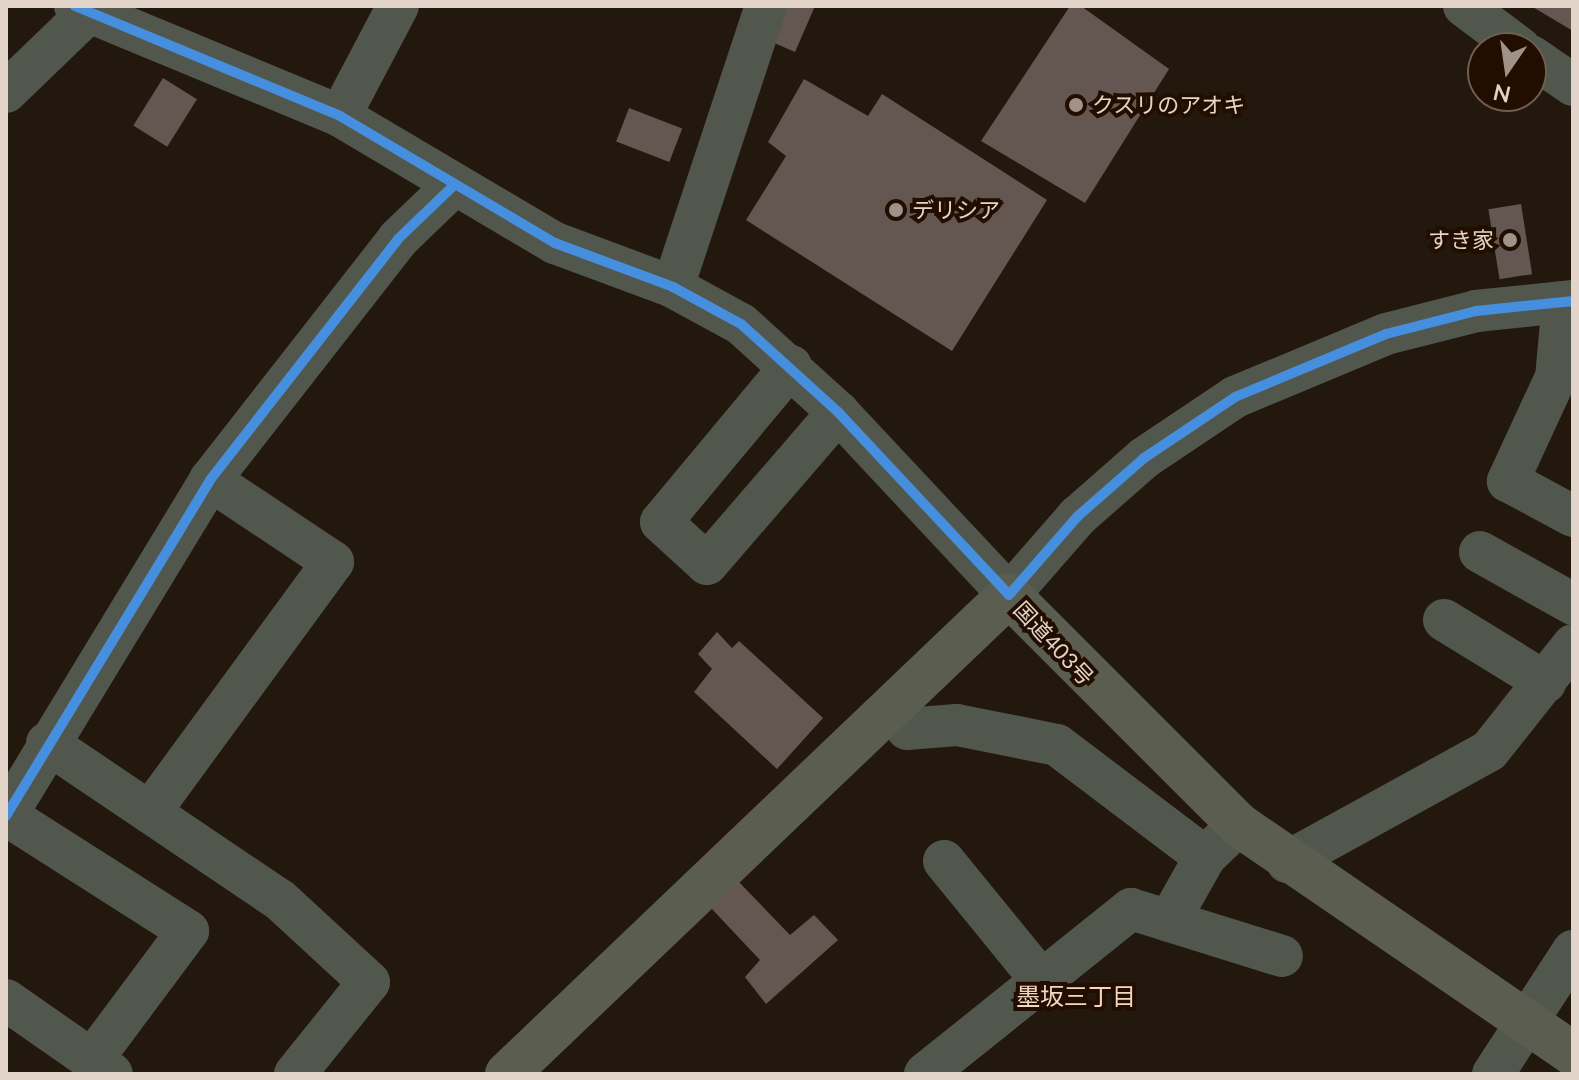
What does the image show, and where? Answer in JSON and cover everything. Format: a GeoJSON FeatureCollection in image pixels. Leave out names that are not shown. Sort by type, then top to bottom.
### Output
{"type":"FeatureCollection","features":[{"type":"Feature","properties":{"kind":"highway","name":"国道403号"},"geometry":{"type":"LineString","coordinates":[[507,1074],[1009,595],[1239,825],[1287,862],[1573,1054]]}},
{"type":"Feature","properties":{"kind":"street"},"geometry":{"type":"LineString","coordinates":[[340,116],[398,6]]}},
{"type":"Feature","properties":{"kind":"street"},"geometry":{"type":"LineString","coordinates":[[673,287],[766,6]]}},
{"type":"Feature","properties":{"kind":"street"},"geometry":{"type":"LineString","coordinates":[[1464,6],[1499,32]]}},
{"type":"Feature","properties":{"kind":"street"},"geometry":{"type":"LineString","coordinates":[[6,92],[87,8],[340,116],[453,186],[555,243],[673,287],[741,324],[791,366],[838,412],[1009,595],[1078,516],[1144,458],[1235,397],[1386,334],[1476,311],[1568,301],[1556,377],[1508,481],[1573,516]]}},
{"type":"Feature","properties":{"kind":"street"},"geometry":{"type":"LineString","coordinates":[[1547,67],[1573,85]]}},
{"type":"Feature","properties":{"kind":"street"},"geometry":{"type":"LineString","coordinates":[[6,1000],[102,1067],[188,931],[6,816],[47,743],[210,480],[398,239],[453,186]]}},
{"type":"Feature","properties":{"kind":"street"},"geometry":{"type":"LineString","coordinates":[[791,366],[661,522],[707,564],[838,412]]}},
{"type":"Feature","properties":{"kind":"street"},"geometry":{"type":"LineString","coordinates":[[150,812],[333,562],[210,480]]}},
{"type":"Feature","properties":{"kind":"street"},"geometry":{"type":"LineString","coordinates":[[1480,552],[1573,604]]}},
{"type":"Feature","properties":{"kind":"street"},"geometry":{"type":"LineString","coordinates":[[1444,620],[1545,682]]}},
{"type":"Feature","properties":{"kind":"street"},"geometry":{"type":"LineString","coordinates":[[1287,862],[1489,751],[1573,645]]}},
{"type":"Feature","properties":{"kind":"street"},"geometry":{"type":"LineString","coordinates":[[907,729],[957,725],[1057,745],[1205,857]]}},
{"type":"Feature","properties":{"kind":"street"},"geometry":{"type":"LineString","coordinates":[[47,743],[280,900],[369,982],[295,1074]]}},
{"type":"Feature","properties":{"kind":"street"},"geometry":{"type":"LineString","coordinates":[[1169,921],[1205,857],[1239,825]]}},
{"type":"Feature","properties":{"kind":"street"},"geometry":{"type":"LineString","coordinates":[[944,861],[1042,981]]}},
{"type":"Feature","properties":{"kind":"street"},"geometry":{"type":"LineString","coordinates":[[925,1074],[1131,909],[1282,956]]}},
{"type":"Feature","properties":{"kind":"street"},"geometry":{"type":"LineString","coordinates":[[1493,1074],[1523,1022],[1573,951]]}},
{"type":"Feature","properties":{"kind":"building"},"geometry":{"type":"Polygon","coordinates":[[[777,6],[815,6],[795,52],[763,38],[777,6]]]}},
{"type":"Feature","properties":{"kind":"building","name":"クスリのアオキ"},"geometry":{"type":"Polygon","coordinates":[[[1070,6],[1081,6],[1169,69],[1085,203],[981,141],[1070,6]]]}},
{"type":"Feature","properties":{"kind":"building"},"geometry":{"type":"Polygon","coordinates":[[[1531,6],[1573,6],[1573,31],[1531,6]]]}},
{"type":"Feature","properties":{"kind":"building"},"geometry":{"type":"Polygon","coordinates":[[[163,78],[197,99],[167,147],[133,125],[163,78]]]}},
{"type":"Feature","properties":{"kind":"building","name":"デリシア"},"geometry":{"type":"Polygon","coordinates":[[[804,79],[868,116],[882,94],[1047,200],[952,351],[746,220],[786,156],[768,142],[804,79]]]}},
{"type":"Feature","properties":{"kind":"building"},"geometry":{"type":"Polygon","coordinates":[[[629,108],[682,128],[669,162],[616,142],[629,108]]]}},
{"type":"Feature","properties":{"kind":"building","name":"すき家"},"geometry":{"type":"Polygon","coordinates":[[[1521,204],[1532,274],[1500,279],[1488,209],[1521,204]]]}},
{"type":"Feature","properties":{"kind":"building"},"geometry":{"type":"Polygon","coordinates":[[[717,632],[732,648],[739,641],[823,718],[777,769],[694,692],[712,669],[698,654],[717,632]]]}},
{"type":"Feature","properties":{"kind":"building"},"geometry":{"type":"Polygon","coordinates":[[[739,882],[790,935],[814,915],[838,940],[766,1004],[745,977],[760,960],[711,908],[739,882]]]}},
{"type":"Feature","properties":{"kind":"cycle path"},"geometry":{"type":"LineString","coordinates":[[75,6],[340,116],[555,243],[673,287],[741,324],[838,412],[1009,595],[1078,516],[1144,458],[1235,397],[1386,334],[1476,311],[1573,301]]}},
{"type":"Feature","properties":{"kind":"cycle path"},"geometry":{"type":"LineString","coordinates":[[6,816],[210,480],[398,239],[453,186]]}},
{"type":"Feature","properties":{"kind":"place","name":"クスリのアオキ"},"geometry":{"type":"Point","coordinates":[1076,105]}},
{"type":"Feature","properties":{"kind":"place","name":"デリシア"},"geometry":{"type":"Point","coordinates":[896,210]}},
{"type":"Feature","properties":{"kind":"place","name":"すき家"},"geometry":{"type":"Point","coordinates":[1510,240]}},
{"type":"Feature","properties":{"kind":"district","name":"墨坂三丁目"},"geometry":{"type":"Point","coordinates":[1076,996]}}]}
